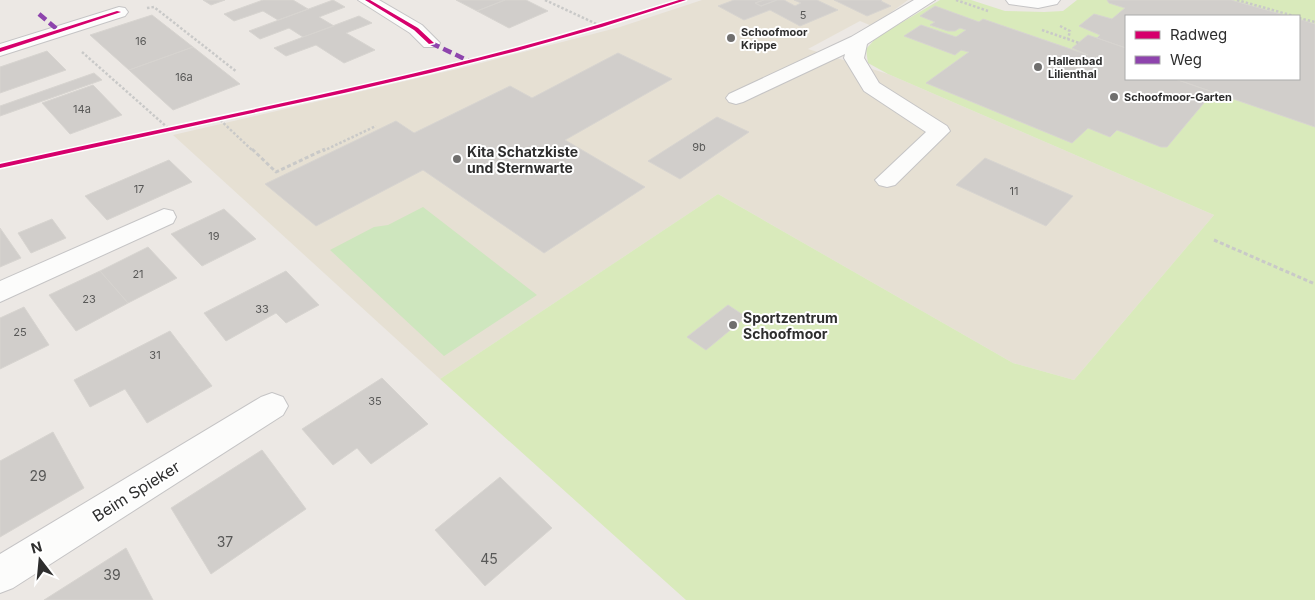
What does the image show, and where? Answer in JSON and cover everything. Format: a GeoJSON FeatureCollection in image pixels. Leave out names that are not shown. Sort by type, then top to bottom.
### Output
{"type":"FeatureCollection","features":[{"type":"Feature","properties":{"kind":"street"},"geometry":{"type":"LineString","coordinates":[[367,0],[416,28],[431,43]]}},
{"type":"Feature","properties":{"kind":"street"},"geometry":{"type":"LineString","coordinates":[[736,98],[858,41],[926,0]]}},
{"type":"Feature","properties":{"kind":"street"},"geometry":{"type":"LineString","coordinates":[[1016,0],[1038,3],[1051,0]]}},
{"type":"Feature","properties":{"kind":"street"},"geometry":{"type":"LineString","coordinates":[[0,50],[120,12]]}},
{"type":"Feature","properties":{"kind":"street"},"geometry":{"type":"LineString","coordinates":[[39,14],[59,32]]}},
{"type":"Feature","properties":{"kind":"street"},"geometry":{"type":"LineString","coordinates":[[858,41],[854,58],[871,87],[939,131],[887,180]]}},
{"type":"Feature","properties":{"kind":"street"},"geometry":{"type":"LineString","coordinates":[[0,292],[164,217]]}},
{"type":"Feature","properties":{"kind":"street","name":"Beim Spieker"},"geometry":{"type":"LineString","coordinates":[[0,575],[272,406]]}},
{"type":"Feature","properties":{"kind":"path"},"geometry":{"type":"LineString","coordinates":[[545,0],[603,26]]}},
{"type":"Feature","properties":{"kind":"path"},"geometry":{"type":"LineString","coordinates":[[1237,0],[1290,15]]}},
{"type":"Feature","properties":{"kind":"path"},"geometry":{"type":"LineString","coordinates":[[120,12],[154,7],[237,72]]}},
{"type":"Feature","properties":{"kind":"path"},"geometry":{"type":"LineString","coordinates":[[1300,18],[1315,22]]}},
{"type":"Feature","properties":{"kind":"path"},"geometry":{"type":"LineString","coordinates":[[1059,25],[1070,31],[1068,39]]}},
{"type":"Feature","properties":{"kind":"path"},"geometry":{"type":"LineString","coordinates":[[59,32],[168,128]]}},
{"type":"Feature","properties":{"kind":"path"},"geometry":{"type":"LineString","coordinates":[[218,117],[276,172],[376,126]]}},
{"type":"Feature","properties":{"kind":"path"},"geometry":{"type":"LineString","coordinates":[[1214,240],[1315,284]]}},
{"type":"Feature","properties":{"kind":"shaded area"},"geometry":{"type":"Polygon","coordinates":[[[702,0],[908,0],[872,26],[860,21],[808,49],[888,74],[1214,215],[1074,380],[1013,363],[718,194],[440,379],[173,135],[466,67],[620,27],[702,0]]]}},
{"type":"Feature","properties":{"kind":"green space","name":"Sportzentrum Schoofmoor"},"geometry":{"type":"Polygon","coordinates":[[[940,0],[971,0],[1005,11],[1044,12],[1063,11],[1077,0],[1315,0],[1315,600],[686,600],[440,379],[718,194],[1013,363],[1074,380],[1214,215],[888,74],[868,63],[866,49],[877,37],[940,0]]]}},
{"type":"Feature","properties":{"kind":"green space"},"geometry":{"type":"Polygon","coordinates":[[[423,207],[537,295],[444,356],[330,250],[374,227],[388,225],[423,207]]]}},
{"type":"Feature","properties":{"kind":"building"},"geometry":{"type":"Polygon","coordinates":[[[203,0],[225,0],[211,5],[203,0]]]}},
{"type":"Feature","properties":{"kind":"building"},"geometry":{"type":"Polygon","coordinates":[[[263,0],[293,0],[308,9],[278,20],[263,11],[234,21],[224,14],[263,0]]]}},
{"type":"Feature","properties":{"kind":"building"},"geometry":{"type":"Polygon","coordinates":[[[333,0],[345,7],[319,17],[334,26],[303,37],[289,28],[260,39],[249,31],[333,0]]]}},
{"type":"Feature","properties":{"kind":"building"},"geometry":{"type":"Polygon","coordinates":[[[456,0],[505,0],[477,11],[456,0]]]}},
{"type":"Feature","properties":{"kind":"building"},"geometry":{"type":"Polygon","coordinates":[[[505,0],[526,0],[548,11],[509,28],[477,11],[505,0]]]}},
{"type":"Feature","properties":{"kind":"building"},"geometry":{"type":"Polygon","coordinates":[[[734,0],[764,0],[755,3],[761,6],[777,0],[784,0],[795,6],[801,3],[794,0],[817,0],[838,10],[800,26],[770,10],[744,20],[718,6],[734,0]]]}},
{"type":"Feature","properties":{"kind":"building"},"geometry":{"type":"Polygon","coordinates":[[[764,0],[777,0],[761,6],[755,3],[764,0]]]}},
{"type":"Feature","properties":{"kind":"building"},"geometry":{"type":"Polygon","coordinates":[[[834,0],[882,0],[891,6],[867,16],[834,0]]]}},
{"type":"Feature","properties":{"kind":"building"},"geometry":{"type":"Polygon","coordinates":[[[1107,0],[1231,0],[1284,15],[1125,15],[1125,48],[1097,38],[1100,35],[1079,26],[1094,14],[1112,19],[1125,8],[1109,3],[1107,0]]]}},
{"type":"Feature","properties":{"kind":"building","name":"Hallenbad Lilienthal"},"geometry":{"type":"Polygon","coordinates":[[[935,6],[979,22],[983,19],[1088,55],[1072,48],[1088,35],[1125,48],[1125,80],[1178,80],[1213,92],[1167,147],[1161,147],[1117,130],[1110,137],[1088,128],[1072,143],[926,83],[969,52],[961,50],[955,55],[904,36],[921,25],[956,37],[966,30],[960,28],[955,31],[948,31],[930,25],[935,22],[920,16],[935,6]]]}},
{"type":"Feature","properties":{"kind":"building"},"geometry":{"type":"Polygon","coordinates":[[[152,15],[193,47],[129,70],[90,35],[152,15]]]}},
{"type":"Feature","properties":{"kind":"building"},"geometry":{"type":"Polygon","coordinates":[[[359,16],[372,23],[346,33],[375,50],[344,63],[316,45],[286,56],[274,48],[359,16]]]}},
{"type":"Feature","properties":{"kind":"building"},"geometry":{"type":"Polygon","coordinates":[[[1300,19],[1315,24],[1315,127],[1178,80],[1300,80],[1300,19]]]}},
{"type":"Feature","properties":{"kind":"building"},"geometry":{"type":"Polygon","coordinates":[[[193,47],[240,84],[173,110],[129,70],[193,47]]]}},
{"type":"Feature","properties":{"kind":"building"},"geometry":{"type":"Polygon","coordinates":[[[47,51],[66,70],[0,93],[0,67],[47,51]]]}},
{"type":"Feature","properties":{"kind":"building","name":"Kita Schatzkiste und Sternwarte"},"geometry":{"type":"Polygon","coordinates":[[[618,53],[672,79],[565,140],[645,187],[544,253],[423,170],[316,226],[265,184],[396,121],[414,133],[510,86],[532,98],[618,53]]]}},
{"type":"Feature","properties":{"kind":"building"},"geometry":{"type":"Polygon","coordinates":[[[94,73],[102,80],[0,116],[0,106],[94,73]]]}},
{"type":"Feature","properties":{"kind":"building"},"geometry":{"type":"Polygon","coordinates":[[[93,85],[122,115],[70,134],[42,103],[93,85]]]}},
{"type":"Feature","properties":{"kind":"building"},"geometry":{"type":"Polygon","coordinates":[[[717,117],[749,132],[680,179],[648,161],[717,117]]]}},
{"type":"Feature","properties":{"kind":"building"},"geometry":{"type":"Polygon","coordinates":[[[985,158],[1073,196],[1046,226],[956,185],[985,158]]]}},
{"type":"Feature","properties":{"kind":"building"},"geometry":{"type":"Polygon","coordinates":[[[169,160],[192,182],[107,220],[85,196],[169,160]]]}},
{"type":"Feature","properties":{"kind":"building"},"geometry":{"type":"Polygon","coordinates":[[[224,209],[256,239],[202,266],[171,234],[224,209]]]}},
{"type":"Feature","properties":{"kind":"building"},"geometry":{"type":"Polygon","coordinates":[[[52,219],[66,238],[31,253],[18,233],[52,219]]]}},
{"type":"Feature","properties":{"kind":"building"},"geometry":{"type":"Polygon","coordinates":[[[0,228],[21,258],[0,267],[0,228]]]}},
{"type":"Feature","properties":{"kind":"building"},"geometry":{"type":"Polygon","coordinates":[[[148,247],[177,278],[128,303],[100,271],[148,247]]]}},
{"type":"Feature","properties":{"kind":"building"},"geometry":{"type":"Polygon","coordinates":[[[100,271],[128,303],[76,331],[49,295],[100,271]]]}},
{"type":"Feature","properties":{"kind":"building"},"geometry":{"type":"Polygon","coordinates":[[[286,271],[319,305],[286,323],[276,313],[226,341],[204,313],[286,271]]]}},
{"type":"Feature","properties":{"kind":"building"},"geometry":{"type":"Polygon","coordinates":[[[728,305],[746,317],[706,350],[687,337],[728,305]]]}},
{"type":"Feature","properties":{"kind":"building"},"geometry":{"type":"Polygon","coordinates":[[[24,307],[49,345],[0,369],[0,318],[24,307]]]}},
{"type":"Feature","properties":{"kind":"building"},"geometry":{"type":"Polygon","coordinates":[[[170,331],[212,386],[147,423],[125,389],[90,407],[74,380],[170,331]]]}},
{"type":"Feature","properties":{"kind":"building"},"geometry":{"type":"Polygon","coordinates":[[[382,378],[428,424],[371,464],[357,448],[333,465],[302,429],[382,378]]]}},
{"type":"Feature","properties":{"kind":"building"},"geometry":{"type":"Polygon","coordinates":[[[53,432],[84,488],[0,537],[0,461],[53,432]]]}},
{"type":"Feature","properties":{"kind":"building"},"geometry":{"type":"Polygon","coordinates":[[[262,450],[306,509],[211,574],[171,508],[262,450]]]}},
{"type":"Feature","properties":{"kind":"building"},"geometry":{"type":"Polygon","coordinates":[[[500,477],[552,528],[485,586],[435,530],[500,477]]]}},
{"type":"Feature","properties":{"kind":"building"},"geometry":{"type":"Polygon","coordinates":[[[126,548],[153,600],[44,600],[126,548]]]}},
{"type":"Feature","properties":{"kind":"marked path"},"geometry":{"type":"LineString","coordinates":[[39,14],[59,31]]}},
{"type":"Feature","properties":{"kind":"marked path"},"geometry":{"type":"LineString","coordinates":[[431,43],[469,61]]}},
{"type":"Feature","properties":{"kind":"cycle path"},"geometry":{"type":"LineString","coordinates":[[367,0],[416,29],[431,43]]}},
{"type":"Feature","properties":{"kind":"cycle path"},"geometry":{"type":"LineString","coordinates":[[0,166],[430,71],[515,50],[684,0]]}},
{"type":"Feature","properties":{"kind":"cycle path"},"geometry":{"type":"LineString","coordinates":[[0,50],[119,12]]}},
{"type":"Feature","properties":{"kind":"place","name":"Schoofmoor Krippe"},"geometry":{"type":"Point","coordinates":[731,38]}},
{"type":"Feature","properties":{"kind":"place","name":"Hallenbad Lilienthal"},"geometry":{"type":"Point","coordinates":[1038,67]}},
{"type":"Feature","properties":{"kind":"place","name":"Schoofmoor-Garten"},"geometry":{"type":"Point","coordinates":[1114,97]}},
{"type":"Feature","properties":{"kind":"place","name":"Kita Schatzkiste und Sternwarte"},"geometry":{"type":"Point","coordinates":[457,159]}},
{"type":"Feature","properties":{"kind":"place","name":"Sportzentrum Schoofmoor"},"geometry":{"type":"Point","coordinates":[733,325]}}]}
